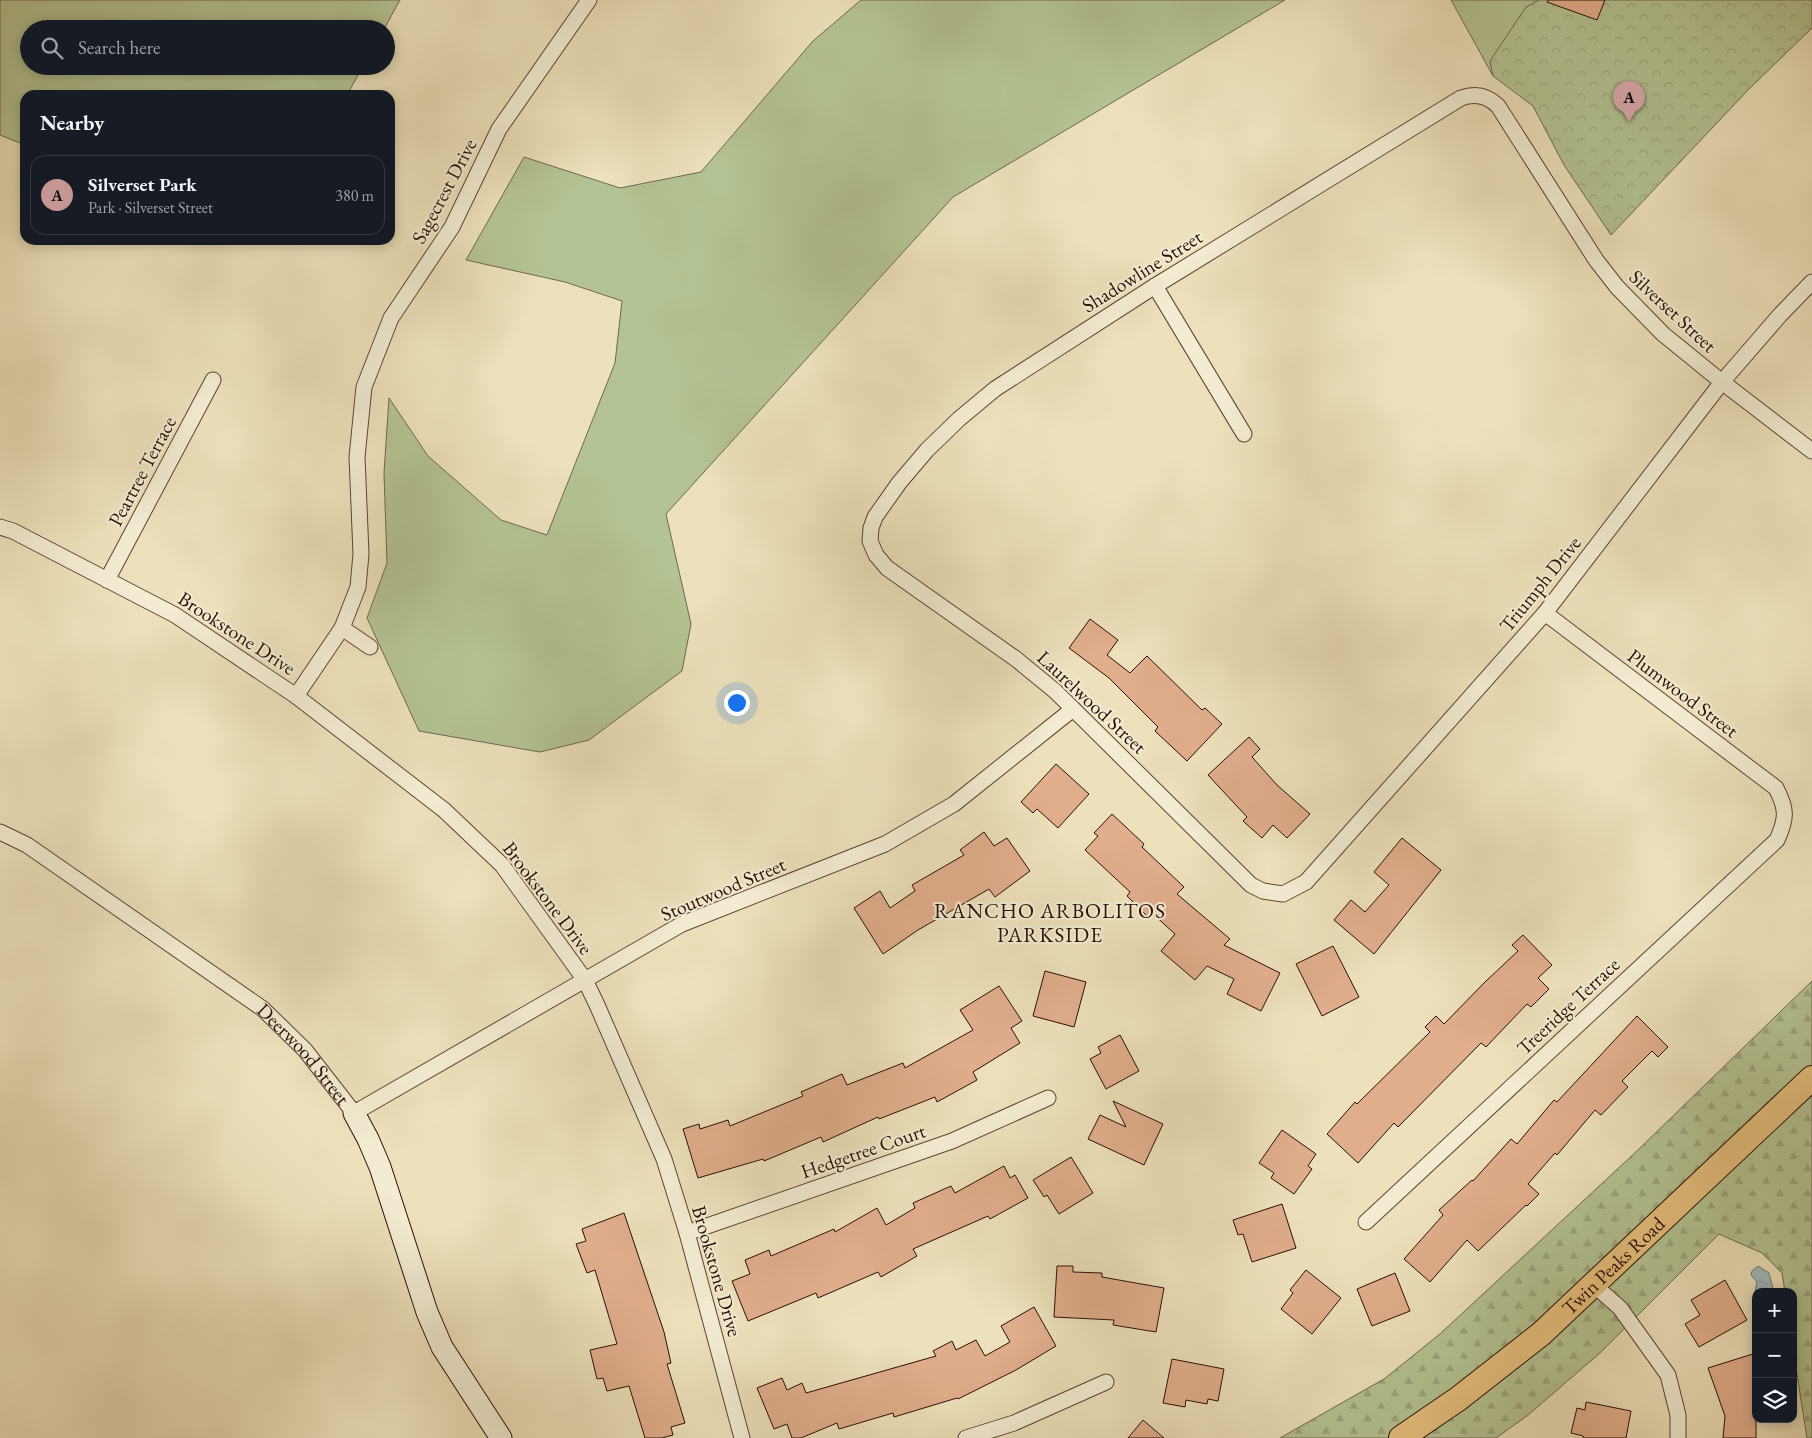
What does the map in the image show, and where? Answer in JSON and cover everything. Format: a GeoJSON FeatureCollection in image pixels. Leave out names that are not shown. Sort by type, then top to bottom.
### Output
{"type":"FeatureCollection","features":[{"type":"Feature","properties":{"kind":"main road","name":"Twin Peaks Road"},"geometry":{"type":"LineString","coordinates":[[1401,1438],[1458,1400],[1541,1334],[1812,1078]]}},
{"type":"Feature","properties":{"kind":"street","name":"Sagecrest Drive"},"geometry":{"type":"LineString","coordinates":[[296,696],[342,628],[358,587],[361,554],[357,456],[364,387],[391,318],[452,227],[499,129],[588,0]]}},
{"type":"Feature","properties":{"kind":"street","name":"Shadowline Street"},"geometry":{"type":"LineString","coordinates":[[870,542],[874,517],[899,483],[926,450],[995,389],[1155,286],[1460,98],[1473,95],[1487,97]]}},
{"type":"Feature","properties":{"kind":"street","name":"Silverset Street"},"geometry":{"type":"LineString","coordinates":[[1487,97],[1506,116],[1596,260],[1617,288],[1663,334],[1812,451]]}},
{"type":"Feature","properties":{"kind":"street","name":"Triumph Drive"},"geometry":{"type":"LineString","coordinates":[[1283,894],[1306,882],[1545,613],[1722,382],[1780,315],[1812,282]]}},
{"type":"Feature","properties":{"kind":"street"},"geometry":{"type":"LineString","coordinates":[[1155,286],[1244,434]]}},
{"type":"Feature","properties":{"kind":"street","name":"Peartree Terrace"},"geometry":{"type":"LineString","coordinates":[[107,580],[213,380]]}},
{"type":"Feature","properties":{"kind":"street","name":"Brookstone Drive"},"geometry":{"type":"LineString","coordinates":[[0,526],[175,615],[296,696],[444,810],[502,865],[584,980],[597,1005],[664,1160],[687,1233],[742,1438]]}},
{"type":"Feature","properties":{"kind":"street","name":"Laurelwood Street"},"geometry":{"type":"LineString","coordinates":[[870,542],[876,555],[887,568],[1016,659],[1055,691],[1251,885],[1263,891],[1283,894]]}},
{"type":"Feature","properties":{"kind":"street","name":"Plumwood Street"},"geometry":{"type":"LineString","coordinates":[[1545,613],[1776,788],[1785,812]]}},
{"type":"Feature","properties":{"kind":"street"},"geometry":{"type":"LineString","coordinates":[[342,628],[370,646]]}},
{"type":"Feature","properties":{"kind":"street","name":"Stoutwood Street"},"geometry":{"type":"LineString","coordinates":[[354,1113],[682,924],[885,844],[954,804],[1073,709]]}},
{"type":"Feature","properties":{"kind":"street","name":"Treeridge Terrace"},"geometry":{"type":"LineString","coordinates":[[1366,1222],[1777,840],[1783,826],[1785,812]]}},
{"type":"Feature","properties":{"kind":"street","name":"Deerwood Street"},"geometry":{"type":"LineString","coordinates":[[0,832],[27,845],[263,1009],[305,1050],[354,1113],[368,1139],[380,1167],[431,1321],[442,1347],[501,1438]]}},
{"type":"Feature","properties":{"kind":"street","name":"Hedgetree Court"},"geometry":{"type":"LineString","coordinates":[[687,1233],[952,1141],[1048,1098]]}},
{"type":"Feature","properties":{"kind":"street"},"geometry":{"type":"LineString","coordinates":[[1594,1285],[1620,1308],[1668,1375],[1678,1416],[1678,1438]]}},
{"type":"Feature","properties":{"kind":"street"},"geometry":{"type":"LineString","coordinates":[[966,1438],[1014,1423],[1106,1382]]}},
{"type":"Feature","properties":{"kind":"green space"},"geometry":{"type":"Polygon","coordinates":[[[0,0],[400,0],[389,20],[20,20],[20,75],[358,75],[350,90],[20,90],[20,143],[0,135],[0,0]]]}},
{"type":"Feature","properties":{"kind":"green space"},"geometry":{"type":"Polygon","coordinates":[[[861,0],[1285,0],[953,197],[666,514],[691,624],[682,671],[589,740],[540,752],[419,731],[367,618],[387,563],[384,473],[389,398],[428,456],[501,520],[547,535],[615,363],[622,301],[565,282],[466,260],[524,157],[620,188],[701,172],[813,41],[861,0]]]}},
{"type":"Feature","properties":{"kind":"green space"},"geometry":{"type":"Polygon","coordinates":[[[1451,0],[1556,0],[1535,16],[1493,76],[1451,0]]]}},
{"type":"Feature","properties":{"kind":"green space"},"geometry":{"type":"Polygon","coordinates":[[[1539,0],[1812,0],[1812,28],[1749,89],[1611,235],[1564,165],[1533,106],[1493,76],[1490,61],[1526,7],[1539,0]]]}},
{"type":"Feature","properties":{"kind":"green space"},"geometry":{"type":"Polygon","coordinates":[[[1812,981],[1812,1438],[1807,1438],[1797,1374],[1797,1288],[1784,1288],[1782,1273],[1762,1253],[1719,1234],[1601,1352],[1527,1416],[1496,1438],[1280,1438],[1384,1379],[1440,1334],[1638,1150],[1812,981]]]}},
{"type":"Feature","properties":{"kind":"water"},"geometry":{"type":"Polygon","coordinates":[[[1758,1266],[1769,1273],[1773,1288],[1756,1288],[1757,1282],[1751,1275],[1752,1271],[1758,1266]]]}},
{"type":"Feature","properties":{"kind":"building"},"geometry":{"type":"Polygon","coordinates":[[[1548,0],[1605,0],[1597,20],[1547,2],[1548,0]]]}},
{"type":"Feature","properties":{"kind":"building"},"geometry":{"type":"Polygon","coordinates":[[[1090,619],[1118,640],[1107,655],[1130,673],[1147,656],[1202,710],[1205,708],[1222,724],[1187,761],[1155,731],[1158,727],[1109,678],[1069,648],[1090,619]]]}},
{"type":"Feature","properties":{"kind":"building"},"geometry":{"type":"Polygon","coordinates":[[[1249,737],[1260,749],[1252,757],[1277,785],[1310,814],[1287,838],[1273,825],[1262,838],[1243,821],[1247,817],[1208,775],[1249,737]]]}},
{"type":"Feature","properties":{"kind":"building"},"geometry":{"type":"Polygon","coordinates":[[[1056,764],[1089,794],[1058,828],[1037,809],[1033,813],[1021,802],[1056,764]]]}},
{"type":"Feature","properties":{"kind":"building"},"geometry":{"type":"Polygon","coordinates":[[[1112,814],[1144,844],[1142,847],[1184,887],[1177,894],[1230,939],[1224,945],[1280,973],[1261,1011],[1227,994],[1234,979],[1207,966],[1195,980],[1161,951],[1175,934],[1152,913],[1148,917],[1127,896],[1130,892],[1085,850],[1098,836],[1094,833],[1112,814]]]}},
{"type":"Feature","properties":{"kind":"building"},"geometry":{"type":"Polygon","coordinates":[[[984,832],[994,846],[1007,838],[1030,871],[995,897],[989,889],[918,930],[883,954],[854,908],[880,891],[890,908],[915,891],[912,885],[964,855],[960,850],[984,832]]]}},
{"type":"Feature","properties":{"kind":"building"},"geometry":{"type":"Polygon","coordinates":[[[1402,838],[1441,870],[1374,954],[1334,920],[1351,900],[1365,912],[1389,885],[1374,872],[1402,838]]]}},
{"type":"Feature","properties":{"kind":"building"},"geometry":{"type":"Polygon","coordinates":[[[1523,935],[1552,965],[1538,978],[1549,989],[1531,1007],[1527,1004],[1486,1047],[1481,1043],[1398,1127],[1394,1123],[1358,1163],[1327,1134],[1355,1102],[1357,1104],[1430,1032],[1425,1027],[1436,1016],[1444,1024],[1518,951],[1512,945],[1523,935]]]}},
{"type":"Feature","properties":{"kind":"building"},"geometry":{"type":"Polygon","coordinates":[[[1333,946],[1359,997],[1322,1016],[1296,964],[1333,946]]]}},
{"type":"Feature","properties":{"kind":"building"},"geometry":{"type":"Polygon","coordinates":[[[1045,971],[1086,982],[1074,1027],[1033,1016],[1045,971]]]}},
{"type":"Feature","properties":{"kind":"building"},"geometry":{"type":"Polygon","coordinates":[[[999,986],[1022,1021],[1011,1028],[1020,1043],[973,1072],[977,1080],[937,1102],[935,1097],[879,1119],[878,1117],[823,1142],[821,1137],[764,1161],[763,1159],[698,1178],[683,1129],[699,1124],[700,1129],[728,1120],[730,1126],[803,1096],[801,1092],[842,1074],[847,1085],[903,1063],[905,1068],[973,1030],[960,1010],[999,986]]]}},
{"type":"Feature","properties":{"kind":"building"},"geometry":{"type":"Polygon","coordinates":[[[1637,1016],[1668,1047],[1658,1057],[1652,1051],[1622,1081],[1628,1087],[1601,1115],[1595,1110],[1557,1155],[1555,1153],[1528,1184],[1539,1194],[1527,1206],[1478,1251],[1467,1240],[1430,1282],[1404,1259],[1443,1215],[1439,1210],[1473,1181],[1511,1139],[1517,1144],[1554,1100],[1557,1102],[1637,1016]]]}},
{"type":"Feature","properties":{"kind":"building"},"geometry":{"type":"Polygon","coordinates":[[[1120,1035],[1139,1071],[1106,1089],[1090,1059],[1101,1053],[1098,1047],[1120,1035]]]}},
{"type":"Feature","properties":{"kind":"building"},"geometry":{"type":"Polygon","coordinates":[[[1113,1101],[1163,1124],[1144,1165],[1088,1139],[1100,1115],[1126,1127],[1113,1101]]]}},
{"type":"Feature","properties":{"kind":"building"},"geometry":{"type":"Polygon","coordinates":[[[1282,1130],[1316,1154],[1308,1166],[1312,1169],[1294,1194],[1271,1178],[1274,1173],[1259,1163],[1282,1130]]]}},
{"type":"Feature","properties":{"kind":"building"},"geometry":{"type":"Polygon","coordinates":[[[1071,1157],[1093,1193],[1059,1214],[1047,1195],[1044,1197],[1033,1180],[1071,1157]]]}},
{"type":"Feature","properties":{"kind":"building"},"geometry":{"type":"Polygon","coordinates":[[[1004,1166],[1010,1178],[1015,1175],[1028,1198],[990,1219],[988,1216],[913,1249],[917,1256],[881,1277],[878,1272],[818,1298],[816,1293],[748,1321],[732,1281],[750,1274],[745,1260],[769,1250],[771,1256],[834,1229],[835,1232],[877,1208],[886,1225],[915,1208],[913,1203],[951,1186],[955,1193],[1004,1166]]]}},
{"type":"Feature","properties":{"kind":"building"},"geometry":{"type":"Polygon","coordinates":[[[1282,1204],[1296,1248],[1252,1262],[1243,1234],[1238,1235],[1233,1220],[1282,1204]]]}},
{"type":"Feature","properties":{"kind":"building"},"geometry":{"type":"Polygon","coordinates":[[[624,1213],[664,1332],[671,1363],[667,1364],[685,1423],[671,1427],[673,1435],[662,1438],[645,1438],[629,1386],[607,1391],[603,1378],[597,1379],[590,1350],[617,1344],[595,1270],[587,1273],[576,1244],[586,1241],[582,1229],[624,1213]]]}},
{"type":"Feature","properties":{"kind":"building"},"geometry":{"type":"Polygon","coordinates":[[[1057,1266],[1073,1266],[1073,1272],[1102,1273],[1102,1277],[1164,1288],[1156,1332],[1113,1325],[1114,1320],[1054,1317],[1057,1266]]]}},
{"type":"Feature","properties":{"kind":"building"},"geometry":{"type":"Polygon","coordinates":[[[1306,1270],[1341,1298],[1312,1334],[1281,1309],[1293,1293],[1290,1290],[1306,1270]]]}},
{"type":"Feature","properties":{"kind":"building"},"geometry":{"type":"Polygon","coordinates":[[[1395,1273],[1410,1311],[1372,1326],[1357,1289],[1395,1273]]]}},
{"type":"Feature","properties":{"kind":"building"},"geometry":{"type":"Polygon","coordinates":[[[1725,1280],[1747,1320],[1699,1347],[1685,1324],[1700,1315],[1691,1300],[1725,1280]]]}},
{"type":"Feature","properties":{"kind":"building"},"geometry":{"type":"Polygon","coordinates":[[[1034,1307],[1056,1346],[1016,1370],[958,1399],[894,1417],[893,1413],[839,1429],[837,1423],[801,1438],[792,1438],[787,1424],[774,1429],[757,1388],[782,1378],[787,1390],[802,1383],[806,1393],[936,1356],[933,1351],[952,1341],[956,1350],[976,1340],[985,1356],[1010,1342],[1001,1326],[1034,1307]]]}},
{"type":"Feature","properties":{"kind":"building"},"geometry":{"type":"Polygon","coordinates":[[[1752,1354],[1752,1423],[1756,1423],[1756,1438],[1723,1438],[1725,1416],[1708,1368],[1752,1354]]]}},
{"type":"Feature","properties":{"kind":"building"},"geometry":{"type":"Polygon","coordinates":[[[1172,1359],[1224,1369],[1218,1401],[1208,1399],[1207,1404],[1186,1400],[1185,1407],[1163,1403],[1172,1359]]]}},
{"type":"Feature","properties":{"kind":"building"},"geometry":{"type":"Polygon","coordinates":[[[1586,1402],[1631,1411],[1626,1438],[1583,1438],[1583,1436],[1571,1433],[1577,1408],[1585,1410],[1586,1402]]]}},
{"type":"Feature","properties":{"kind":"building"},"geometry":{"type":"Polygon","coordinates":[[[1143,1420],[1164,1438],[1128,1438],[1143,1420]]]}},
{"type":"Feature","properties":{"kind":"place","name":"Silverset Park"},"geometry":{"type":"Point","coordinates":[1629,122]}},
{"type":"Feature","properties":{"kind":"district","name":"RANCHO ARBOLITOS PARKSIDE"},"geometry":{"type":"Point","coordinates":[1050,922]}}]}
